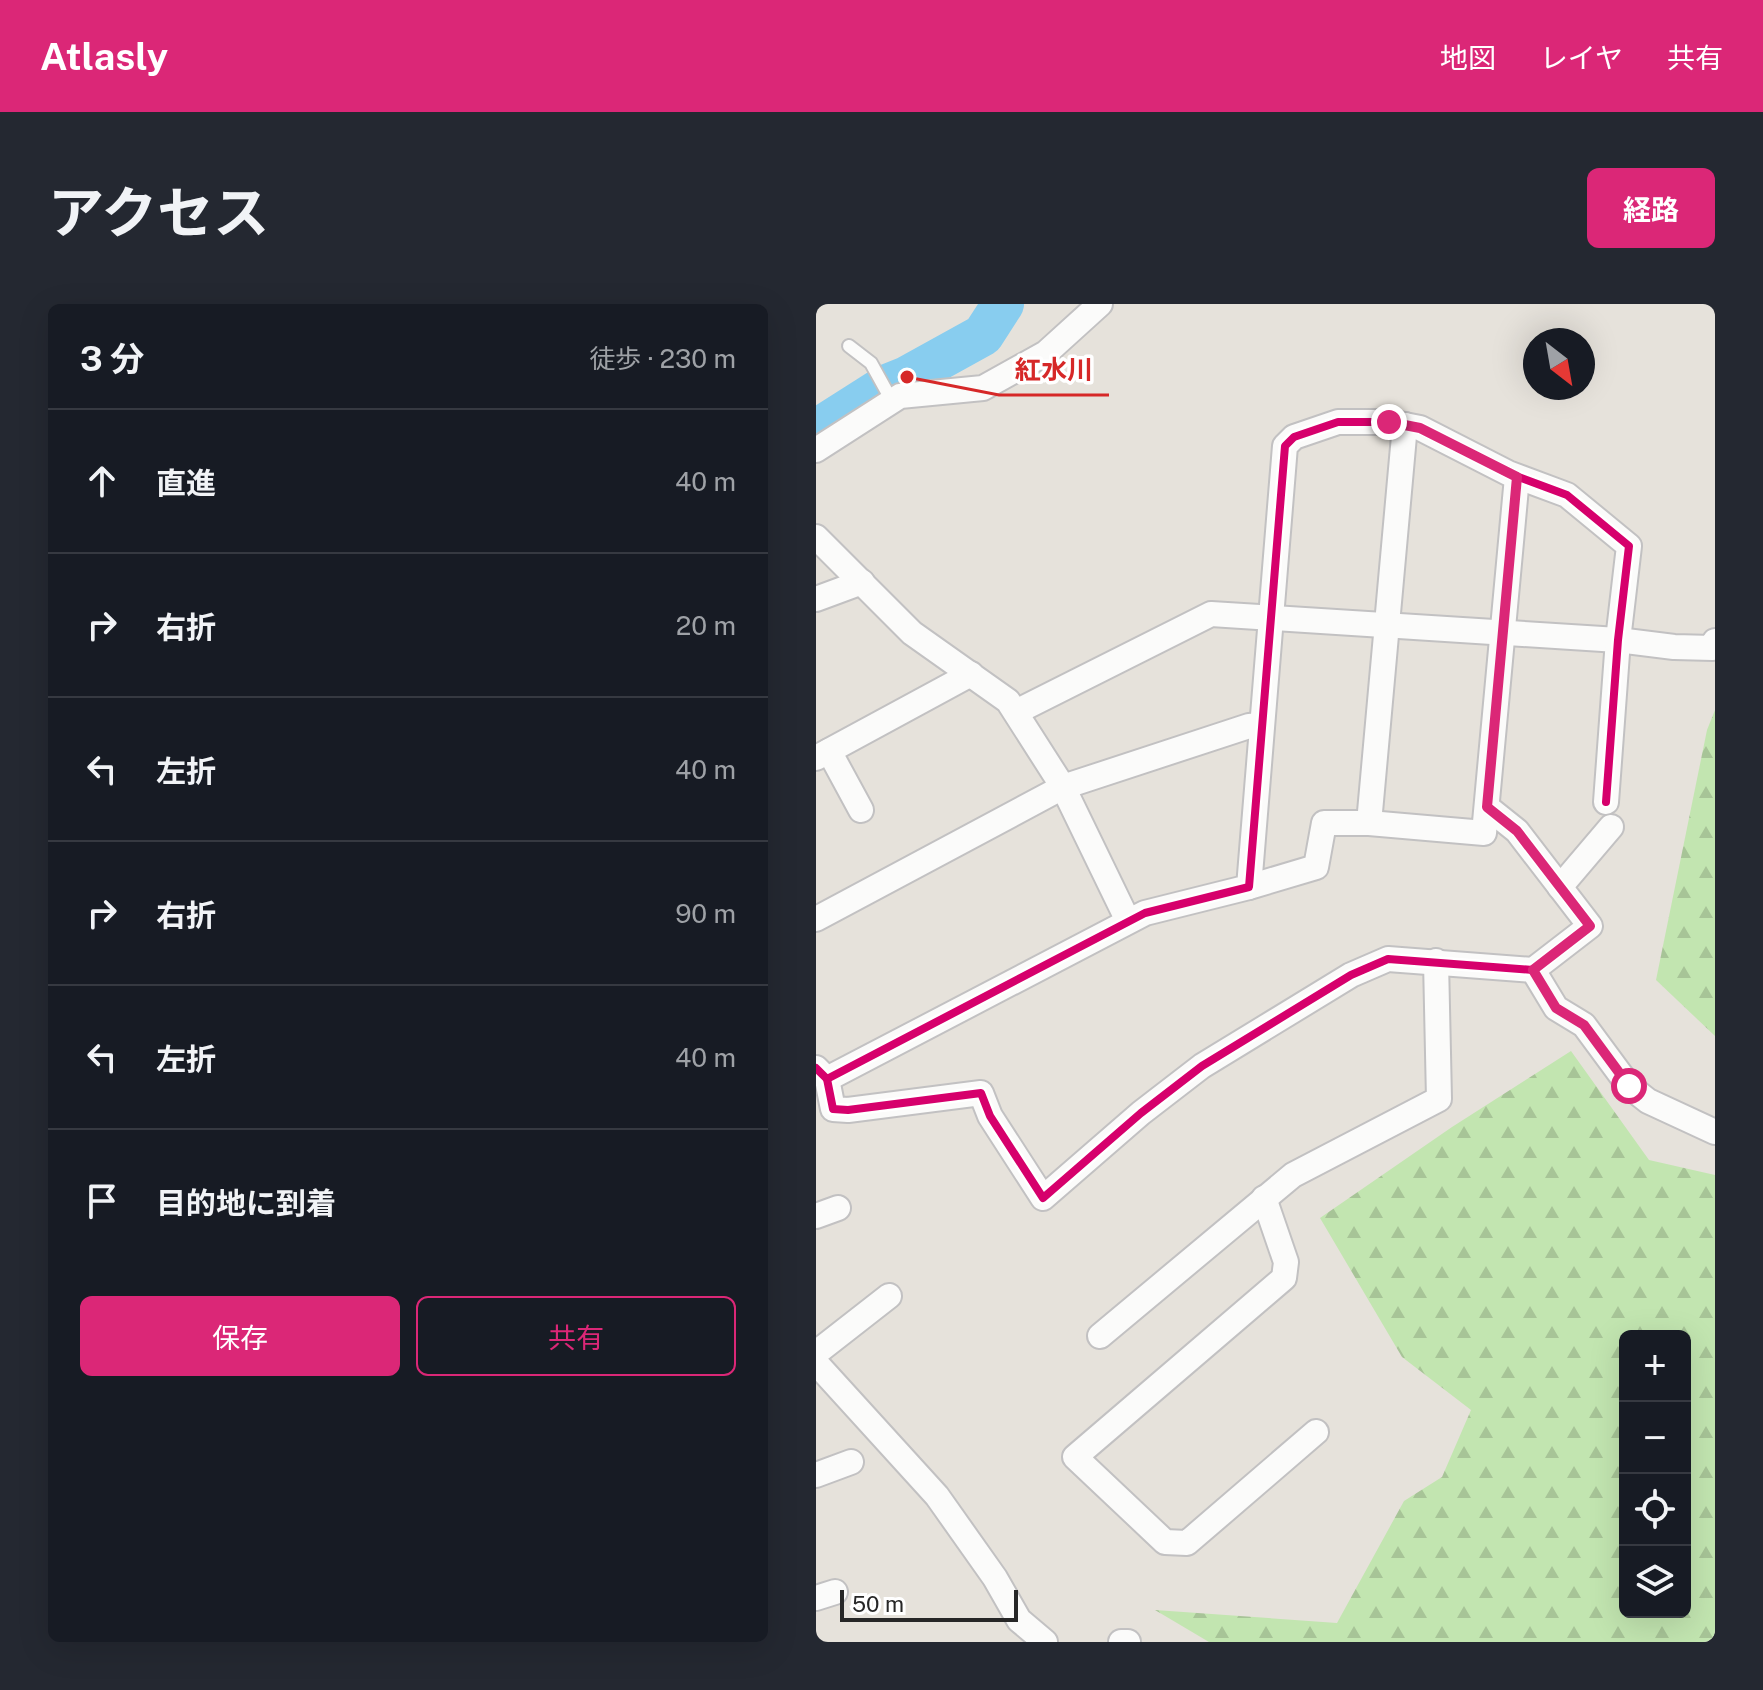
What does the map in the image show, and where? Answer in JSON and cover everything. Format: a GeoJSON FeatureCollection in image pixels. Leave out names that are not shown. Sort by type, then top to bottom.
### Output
{"type":"FeatureCollection","features":[{"type":"Feature","properties":{"kind":"street"},"geometry":{"type":"LineString","coordinates":[[816,450],[888,391],[900,396],[983,388],[1046,353],[1098,305]]}},
{"type":"Feature","properties":{"kind":"street"},"geometry":{"type":"LineString","coordinates":[[1249,887],[1285,446],[1294,437],[1338,422],[1389,422],[1420,428],[1517,477],[1567,495],[1629,546],[1618,640],[1606,802]]}},
{"type":"Feature","properties":{"kind":"street"},"geometry":{"type":"LineString","coordinates":[[1369,823],[1405,425]]}},
{"type":"Feature","properties":{"kind":"street"},"geometry":{"type":"LineString","coordinates":[[1487,807],[1517,831],[1590,926],[1533,970],[1388,959],[1351,975],[1202,1066],[1141,1113],[1043,1198],[990,1116],[981,1093],[848,1110],[833,1109],[821,1073],[1145,913],[1316,867],[1324,823],[1369,823],[1484,833],[1517,477]]}},
{"type":"Feature","properties":{"kind":"street"},"geometry":{"type":"LineString","coordinates":[[816,537],[912,633],[1008,701],[1063,787],[1128,921]]}},
{"type":"Feature","properties":{"kind":"street"},"geometry":{"type":"LineString","coordinates":[[816,599],[862,582]]}},
{"type":"Feature","properties":{"kind":"street"},"geometry":{"type":"LineString","coordinates":[[1016,712],[1211,614],[1618,640],[1674,647],[1713,648],[1715,641]]}},
{"type":"Feature","properties":{"kind":"street"},"geometry":{"type":"LineString","coordinates":[[861,810],[822,755],[971,674]]}},
{"type":"Feature","properties":{"kind":"street"},"geometry":{"type":"LineString","coordinates":[[816,919],[1063,787],[1249,726],[1262,725]]}},
{"type":"Feature","properties":{"kind":"street"},"geometry":{"type":"LineString","coordinates":[[1560,887],[1611,827]]}},
{"type":"Feature","properties":{"kind":"street"},"geometry":{"type":"LineString","coordinates":[[1100,1336],[1293,1175],[1439,1099],[1436,961]]}},
{"type":"Feature","properties":{"kind":"street"},"geometry":{"type":"LineString","coordinates":[[1533,970],[1556,1008],[1584,1025],[1629,1086],[1648,1101],[1715,1132]]}},
{"type":"Feature","properties":{"kind":"street"},"geometry":{"type":"LineString","coordinates":[[1264,1198],[1286,1262],[1284,1278],[1075,1457],[1165,1542],[1187,1543],[1316,1432]]}},
{"type":"Feature","properties":{"kind":"street"},"geometry":{"type":"LineString","coordinates":[[816,1353],[889,1296]]}},
{"type":"Feature","properties":{"kind":"street"},"geometry":{"type":"LineString","coordinates":[[816,1363],[937,1496],[995,1578],[1019,1620],[1045,1642]]}},
{"type":"Feature","properties":{"kind":"street"},"geometry":{"type":"LineString","coordinates":[[816,1475],[851,1462]]}},
{"type":"Feature","properties":{"kind":"street"},"geometry":{"type":"LineString","coordinates":[[1121,1642],[1128,1642]]}},
{"type":"Feature","properties":{"kind":"lane"},"geometry":{"type":"LineString","coordinates":[[849,346],[871,363],[888,391]]}},
{"type":"Feature","properties":{"kind":"green space"},"geometry":{"type":"Polygon","coordinates":[[[1715,710],[1715,1036],[1656,980],[1707,730],[1715,710]]]}},
{"type":"Feature","properties":{"kind":"green space"},"geometry":{"type":"Polygon","coordinates":[[[1571,1051],[1649,1160],[1715,1175],[1715,1642],[1209,1642],[1155,1610],[1337,1623],[1404,1501],[1442,1477],[1471,1410],[1402,1357],[1320,1218],[1452,1127],[1571,1051]]]}},
{"type":"Feature","properties":{"kind":"waterway"},"geometry":{"type":"LineString","coordinates":[[816,430],[887,385],[983,335],[1003,304]]}},
{"type":"Feature","properties":{"kind":"cycle path"},"geometry":{"type":"LineString","coordinates":[[816,1068],[827,1079],[1145,913],[1249,887],[1285,446],[1294,437],[1338,422],[1389,422],[1420,428],[1508,473],[1567,495],[1629,546],[1618,640],[1606,802]]}},
{"type":"Feature","properties":{"kind":"cycle path"},"geometry":{"type":"LineString","coordinates":[[827,1079],[833,1109],[848,1110],[981,1093],[990,1116],[1043,1198],[1141,1113],[1202,1066],[1351,975],[1388,959],[1533,970],[1590,926],[1517,831],[1487,807]]}},
{"type":"Feature","properties":{"kind":"place","name":"紅水川"},"geometry":{"type":"Point","coordinates":[907,377]}},
{"type":"Feature","properties":{"kind":"route"},"geometry":{"type":"LineString","coordinates":[[1389,422],[1420,428],[1517,477],[1487,807],[1517,831],[1590,926],[1533,970],[1556,1008],[1584,1025],[1629,1086]]}}]}
